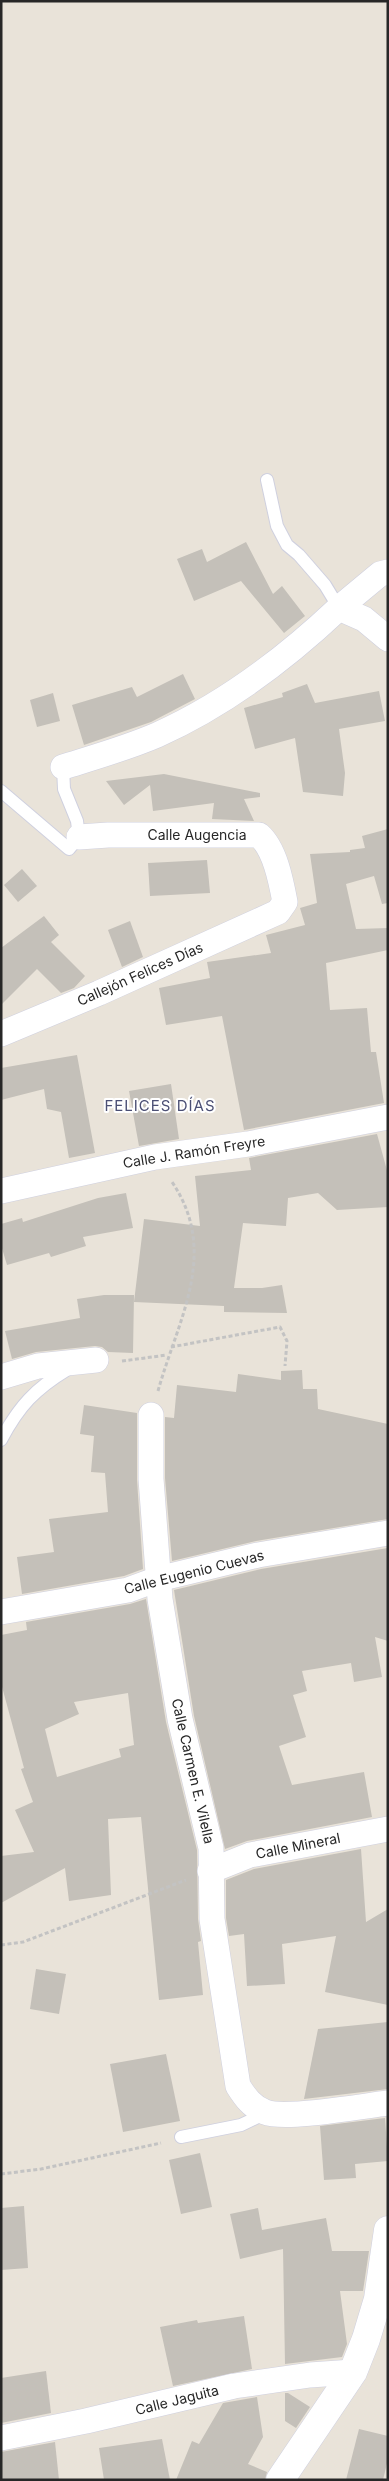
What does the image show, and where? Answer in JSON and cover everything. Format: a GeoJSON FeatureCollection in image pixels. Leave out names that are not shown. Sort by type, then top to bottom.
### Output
{"type":"FeatureCollection","features":[{"type":"Feature","properties":{"kind":"street"},"geometry":{"type":"LineString","coordinates":[[63,767],[117,751],[158,735],[211,706],[245,684],[306,639],[339,608],[380,574],[388,572]]}},
{"type":"Feature","properties":{"kind":"street"},"geometry":{"type":"LineString","coordinates":[[339,608],[364,619],[388,639]]}},
{"type":"Feature","properties":{"kind":"street","name":"Calle Augencia"},"geometry":{"type":"LineString","coordinates":[[74,843],[259,835],[271,854],[282,887],[285,902],[278,912]]}},
{"type":"Feature","properties":{"kind":"street","name":"Callejón Felices Días"},"geometry":{"type":"LineString","coordinates":[[1,1034],[99,993],[278,912]]}},
{"type":"Feature","properties":{"kind":"street","name":"Calle J. Ramón Freyre"},"geometry":{"type":"LineString","coordinates":[[1,1191],[155,1157],[248,1144],[388,1117]]}},
{"type":"Feature","properties":{"kind":"street"},"geometry":{"type":"LineString","coordinates":[[1,1377],[38,1366],[88,1360]]}},
{"type":"Feature","properties":{"kind":"street","name":"Calle Carmen E. Vilella"},"geometry":{"type":"LineString","coordinates":[[151,1415],[151,1479],[158,1579],[180,1719],[211,1848],[212,1919],[238,2086],[246,2099],[266,2113]]}},
{"type":"Feature","properties":{"kind":"street","name":"Calle Eugenio Cuevas"},"geometry":{"type":"LineString","coordinates":[[1,1612],[128,1590],[158,1579],[258,1554],[388,1533]]}},
{"type":"Feature","properties":{"kind":"street","name":"Calle Mineral"},"geometry":{"type":"LineString","coordinates":[[210,1871],[250,1855],[388,1829]]}},
{"type":"Feature","properties":{"kind":"street"},"geometry":{"type":"LineString","coordinates":[[266,2113],[288,2114],[388,2102]]}},
{"type":"Feature","properties":{"kind":"street"},"geometry":{"type":"LineString","coordinates":[[280,2480],[353,2372],[378,2300],[388,2232]]}},
{"type":"Feature","properties":{"kind":"street","name":"Calle Jaguita"},"geometry":{"type":"LineString","coordinates":[[1,2438],[86,2422],[234,2386],[310,2375],[353,2372]]}},
{"type":"Feature","properties":{"kind":"lane"},"geometry":{"type":"LineString","coordinates":[[267,480],[277,526],[287,545],[300,555],[325,585],[339,608]]}},
{"type":"Feature","properties":{"kind":"lane"},"geometry":{"type":"LineString","coordinates":[[63,767],[64,789],[76,821],[74,843]]}},
{"type":"Feature","properties":{"kind":"lane"},"geometry":{"type":"LineString","coordinates":[[1,791],[74,843]]}},
{"type":"Feature","properties":{"kind":"lane"},"geometry":{"type":"LineString","coordinates":[[1,1440],[10,1422],[38,1387],[88,1360]]}},
{"type":"Feature","properties":{"kind":"lane"},"geometry":{"type":"LineString","coordinates":[[175,2139],[241,2126],[266,2113]]}},
{"type":"Feature","properties":{"kind":"path"},"geometry":{"type":"LineString","coordinates":[[151,1415],[168,1355],[186,1306],[196,1259],[194,1241],[182,1196],[155,1157]]}},
{"type":"Feature","properties":{"kind":"path"},"geometry":{"type":"LineString","coordinates":[[171,1347],[280,1327],[287,1341],[285,1366]]}},
{"type":"Feature","properties":{"kind":"path"},"geometry":{"type":"LineString","coordinates":[[88,1360],[137,1361],[168,1355]]}},
{"type":"Feature","properties":{"kind":"path"},"geometry":{"type":"LineString","coordinates":[[1,1945],[23,1942],[210,1871]]}},
{"type":"Feature","properties":{"kind":"path"},"geometry":{"type":"LineString","coordinates":[[1,2174],[41,2169],[175,2139]]}},
{"type":"Feature","properties":{"kind":"building"},"geometry":{"type":"Polygon","coordinates":[[[246,542],[273,594],[282,586],[305,616],[284,633],[241,581],[194,601],[177,559],[202,549],[207,562],[246,542]]]}},
{"type":"Feature","properties":{"kind":"building"},"geometry":{"type":"Polygon","coordinates":[[[183,674],[195,699],[151,722],[84,745],[72,705],[132,687],[137,697],[183,674]]]}},
{"type":"Feature","properties":{"kind":"building"},"geometry":{"type":"Polygon","coordinates":[[[307,684],[315,703],[379,691],[385,721],[339,729],[345,773],[343,796],[303,792],[295,738],[255,749],[244,708],[283,697],[282,693],[307,684]]]}},
{"type":"Feature","properties":{"kind":"building"},"geometry":{"type":"Polygon","coordinates":[[[53,693],[60,721],[37,727],[30,700],[53,693]]]}},
{"type":"Feature","properties":{"kind":"building"},"geometry":{"type":"Polygon","coordinates":[[[164,774],[260,793],[260,797],[244,799],[254,821],[212,819],[214,803],[153,811],[150,785],[124,805],[106,781],[164,774]]]}},
{"type":"Feature","properties":{"kind":"building"},"geometry":{"type":"Polygon","coordinates":[[[388,829],[388,903],[382,904],[374,876],[346,884],[356,929],[388,928],[388,950],[326,963],[330,1010],[367,1008],[371,1052],[376,1052],[384,1103],[244,1130],[222,1016],[166,1025],[159,988],[210,978],[207,962],[271,953],[266,935],[305,925],[300,908],[317,903],[310,854],[350,852],[350,850],[365,848],[362,836],[388,829]]]}},
{"type":"Feature","properties":{"kind":"building"},"geometry":{"type":"Polygon","coordinates":[[[207,860],[210,893],[150,896],[148,863],[207,860]]]}},
{"type":"Feature","properties":{"kind":"building"},"geometry":{"type":"Polygon","coordinates":[[[22,869],[37,886],[18,902],[4,885],[22,869]]]}},
{"type":"Feature","properties":{"kind":"building"},"geometry":{"type":"Polygon","coordinates":[[[44,916],[59,935],[51,942],[85,976],[74,988],[61,993],[37,969],[1,1005],[1,948],[44,916]]]}},
{"type":"Feature","properties":{"kind":"building"},"geometry":{"type":"Polygon","coordinates":[[[130,921],[143,957],[122,967],[108,930],[130,921]]]}},
{"type":"Feature","properties":{"kind":"building"},"geometry":{"type":"Polygon","coordinates":[[[77,1055],[95,1153],[69,1158],[61,1112],[47,1109],[44,1089],[1,1100],[1,1068],[77,1055]]]}},
{"type":"Feature","properties":{"kind":"building"},"geometry":{"type":"Polygon","coordinates":[[[171,1084],[179,1139],[139,1146],[129,1091],[171,1084]]]}},
{"type":"Feature","properties":{"kind":"building"},"geometry":{"type":"Polygon","coordinates":[[[377,1134],[388,1174],[388,1207],[337,1210],[318,1193],[288,1198],[286,1226],[243,1223],[234,1288],[262,1288],[282,1285],[287,1313],[224,1312],[224,1306],[134,1302],[144,1219],[200,1226],[195,1176],[251,1170],[249,1158],[377,1134]]]}},
{"type":"Feature","properties":{"kind":"building"},"geometry":{"type":"Polygon","coordinates":[[[126,1193],[133,1228],[83,1237],[86,1246],[51,1257],[49,1253],[7,1265],[1,1245],[1,1224],[22,1218],[23,1222],[98,1198],[126,1193]]]}},
{"type":"Feature","properties":{"kind":"building"},"geometry":{"type":"Polygon","coordinates":[[[104,1295],[134,1295],[133,1353],[108,1352],[102,1347],[95,1346],[36,1352],[12,1359],[5,1331],[80,1318],[77,1299],[104,1295]]]}},
{"type":"Feature","properties":{"kind":"building"},"geometry":{"type":"Polygon","coordinates":[[[302,1370],[303,1389],[317,1389],[318,1409],[388,1424],[388,1519],[256,1541],[172,1561],[165,1478],[165,1417],[174,1418],[177,1385],[236,1392],[238,1374],[281,1380],[281,1371],[302,1370]]]}},
{"type":"Feature","properties":{"kind":"building"},"geometry":{"type":"Polygon","coordinates":[[[84,1405],[137,1413],[137,1480],[143,1569],[124,1576],[22,1594],[17,1557],[54,1552],[49,1519],[108,1512],[105,1473],[91,1472],[94,1436],[80,1434],[84,1405]]]}},
{"type":"Feature","properties":{"kind":"building"},"geometry":{"type":"Polygon","coordinates":[[[388,1548],[388,1641],[375,1637],[382,1677],[354,1682],[351,1663],[302,1671],[307,1691],[293,1695],[306,1737],[279,1746],[292,1785],[364,1772],[372,1817],[247,1841],[225,1849],[194,1716],[174,1590],[261,1569],[388,1548]]]}},
{"type":"Feature","properties":{"kind":"building"},"geometry":{"type":"Polygon","coordinates":[[[146,1599],[166,1722],[197,1850],[198,1919],[201,1941],[198,1942],[203,1995],[159,2000],[141,1817],[108,1819],[111,1895],[69,1901],[65,1868],[1,1903],[1,1856],[34,1852],[15,1810],[33,1802],[21,1769],[24,1768],[1,1683],[1,1635],[27,1630],[26,1622],[130,1604],[146,1599]],[[128,1693],[74,1702],[79,1714],[45,1729],[57,1777],[121,1757],[119,1749],[134,1745],[128,1693]]]}},
{"type":"Feature","properties":{"kind":"building"},"geometry":{"type":"Polygon","coordinates":[[[361,1849],[366,1922],[388,1909],[388,2005],[325,1992],[336,1936],[282,1944],[285,1984],[247,1986],[244,1934],[229,1936],[226,1918],[226,1880],[254,1869],[361,1849]]]}},
{"type":"Feature","properties":{"kind":"building"},"geometry":{"type":"Polygon","coordinates":[[[36,1969],[66,1974],[59,2014],[30,2009],[36,1969]]]}},
{"type":"Feature","properties":{"kind":"building"},"geometry":{"type":"Polygon","coordinates":[[[388,2022],[388,2089],[304,2099],[318,2029],[388,2022]]]}},
{"type":"Feature","properties":{"kind":"building"},"geometry":{"type":"Polygon","coordinates":[[[166,2054],[180,2121],[123,2132],[110,2064],[166,2054]]]}},
{"type":"Feature","properties":{"kind":"building"},"geometry":{"type":"Polygon","coordinates":[[[385,2118],[388,2161],[355,2164],[356,2178],[324,2180],[320,2126],[385,2118]]]}},
{"type":"Feature","properties":{"kind":"building"},"geometry":{"type":"Polygon","coordinates":[[[200,2153],[212,2207],[181,2214],[169,2160],[200,2153]]]}},
{"type":"Feature","properties":{"kind":"building"},"geometry":{"type":"Polygon","coordinates":[[[24,2206],[28,2268],[1,2270],[1,2208],[24,2206]]]}},
{"type":"Feature","properties":{"kind":"building"},"geometry":{"type":"Polygon","coordinates":[[[258,2208],[262,2230],[326,2218],[332,2251],[369,2251],[363,2291],[340,2291],[347,2344],[342,2357],[285,2364],[283,2249],[240,2259],[230,2214],[258,2208]]]}},
{"type":"Feature","properties":{"kind":"building"},"geometry":{"type":"Polygon","coordinates":[[[244,2316],[252,2369],[173,2386],[160,2327],[197,2320],[198,2323],[244,2316]]]}},
{"type":"Feature","properties":{"kind":"building"},"geometry":{"type":"Polygon","coordinates":[[[46,2371],[51,2413],[1,2423],[1,2378],[46,2371]]]}},
{"type":"Feature","properties":{"kind":"building"},"geometry":{"type":"Polygon","coordinates":[[[285,2393],[310,2407],[296,2428],[285,2421],[285,2393]]]}},
{"type":"Feature","properties":{"kind":"building"},"geometry":{"type":"Polygon","coordinates":[[[257,2397],[263,2437],[248,2464],[267,2472],[265,2480],[176,2480],[192,2441],[199,2444],[223,2403],[257,2397]]]}},
{"type":"Feature","properties":{"kind":"building"},"geometry":{"type":"Polygon","coordinates":[[[359,2429],[388,2436],[388,2459],[383,2480],[346,2480],[359,2429]]]}},
{"type":"Feature","properties":{"kind":"building"},"geometry":{"type":"Polygon","coordinates":[[[162,2439],[170,2480],[104,2480],[99,2448],[162,2439]]]}},
{"type":"Feature","properties":{"kind":"building"},"geometry":{"type":"Polygon","coordinates":[[[55,2442],[59,2480],[1,2480],[1,2452],[55,2442]]]}},
{"type":"Feature","properties":{"kind":"district","name":"FELICES DÍAS"},"geometry":{"type":"Point","coordinates":[160,1106]}}]}
